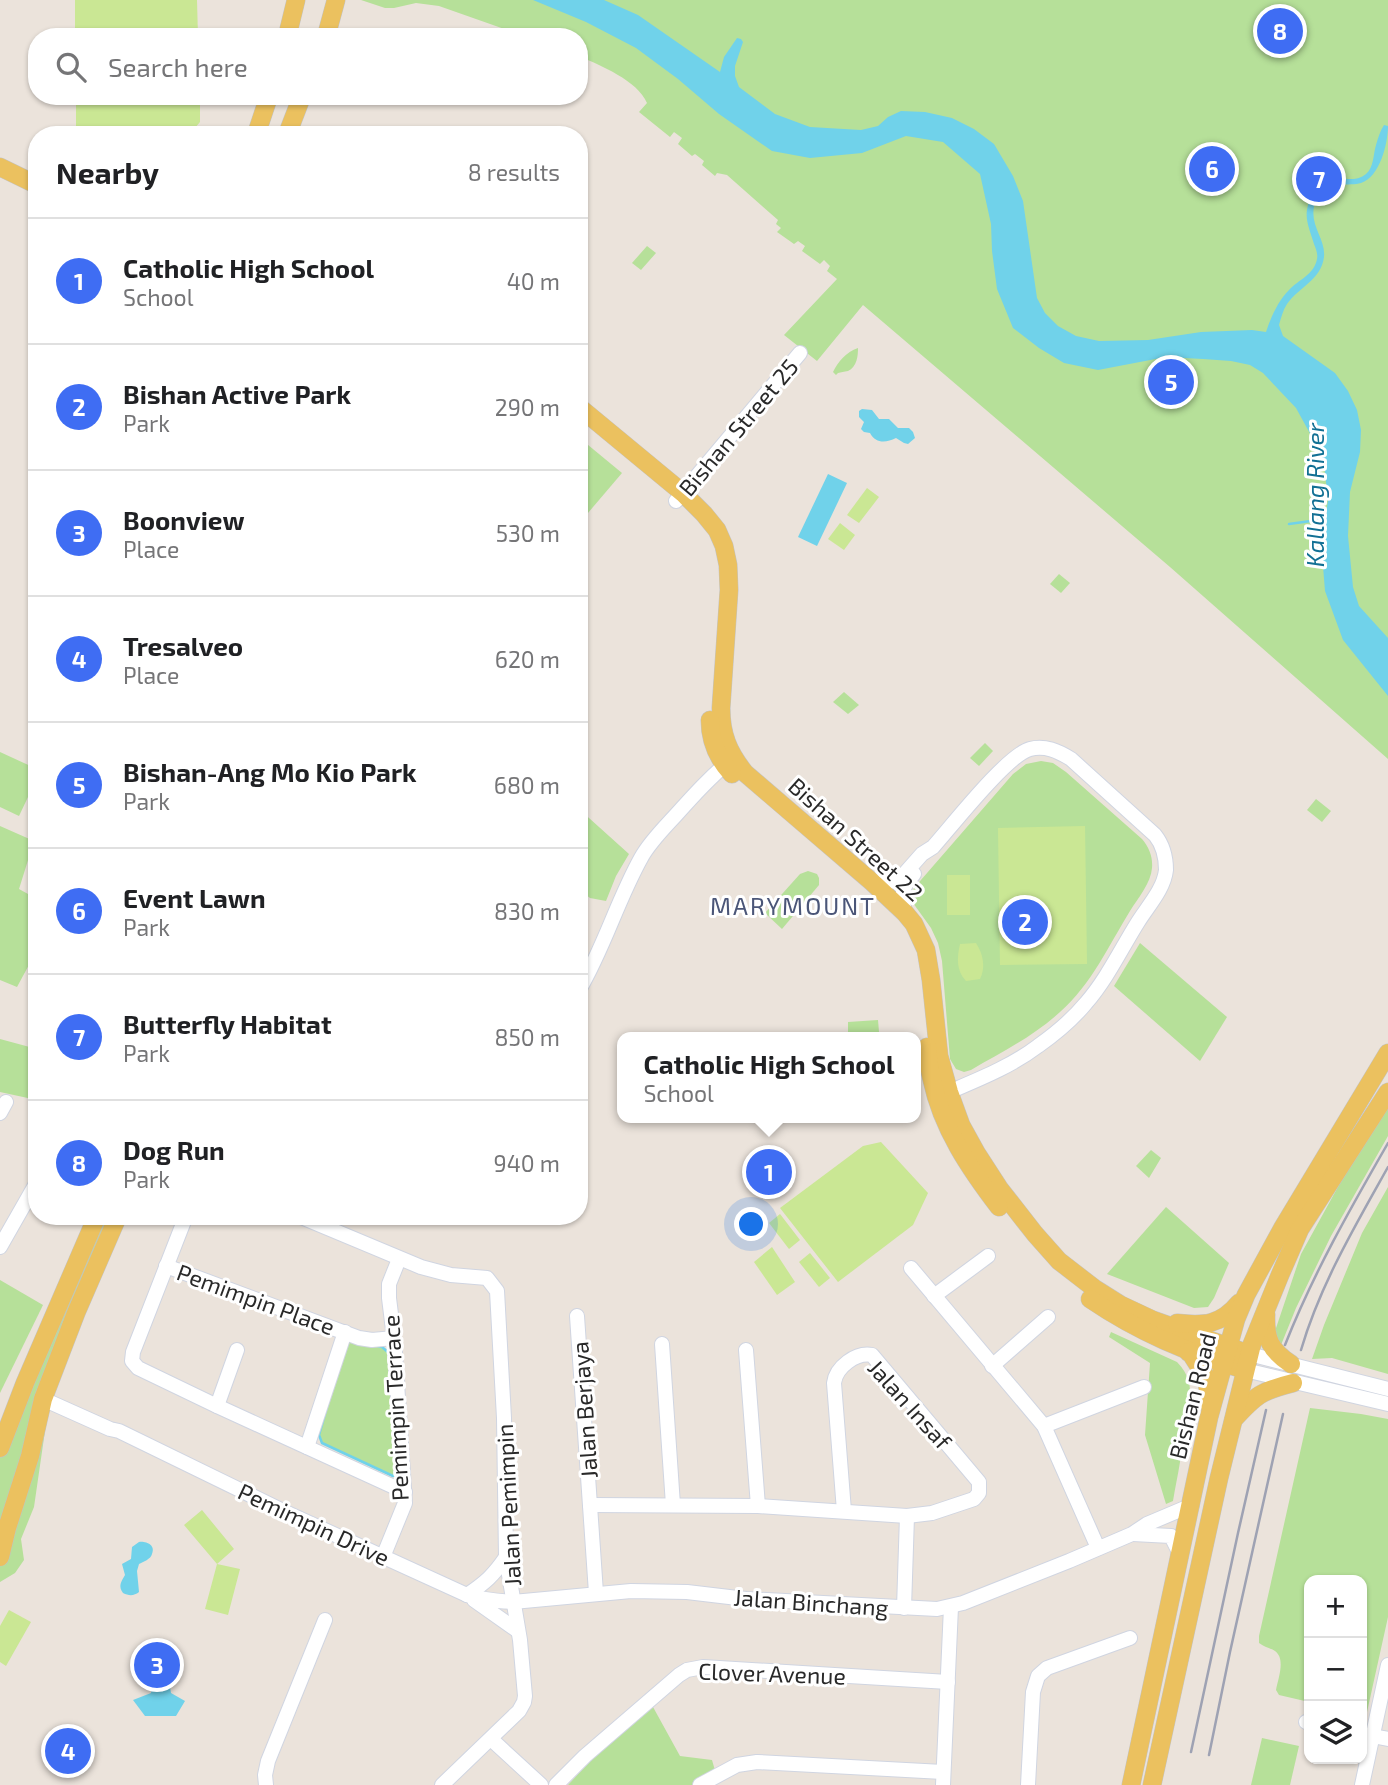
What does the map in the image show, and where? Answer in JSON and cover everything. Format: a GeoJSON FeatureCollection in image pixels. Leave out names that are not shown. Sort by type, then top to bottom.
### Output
{"type":"FeatureCollection","features":[{"type":"Feature","properties":{"kind":"main road"},"geometry":{"type":"LineString","coordinates":[[289,28],[296,0]]}},
{"type":"Feature","properties":{"kind":"main road"},"geometry":{"type":"LineString","coordinates":[[328,28],[336,0]]}},
{"type":"Feature","properties":{"kind":"main road"},"geometry":{"type":"LineString","coordinates":[[259,126],[266,105]]}},
{"type":"Feature","properties":{"kind":"main road"},"geometry":{"type":"LineString","coordinates":[[290,126],[299,105]]}},
{"type":"Feature","properties":{"kind":"main road"},"geometry":{"type":"LineString","coordinates":[[0,157],[28,169]]}},
{"type":"Feature","properties":{"kind":"main road"},"geometry":{"type":"LineString","coordinates":[[0,167],[28,180]]}},
{"type":"Feature","properties":{"kind":"main road","name":"Bishan Street 22"},"geometry":{"type":"LineString","coordinates":[[588,415],[679,497],[708,537],[714,551],[719,588],[710,725],[716,751],[755,781],[872,882],[905,912],[914,924],[926,950],[931,980],[943,1095],[942,1113],[959,1151],[981,1184],[1021,1235],[1054,1270],[1077,1290],[1114,1315],[1185,1350],[1247,1362]]}},
{"type":"Feature","properties":{"kind":"main road","name":"Bishan Street 22"},"geometry":{"type":"LineString","coordinates":[[588,428],[679,497]]}},
{"type":"Feature","properties":{"kind":"main road","name":"Bishan Street 22"},"geometry":{"type":"LineString","coordinates":[[728,762],[740,783],[882,905],[898,922],[916,952],[932,1080],[999,1188],[1059,1261],[1121,1305],[1227,1356]]}},
{"type":"Feature","properties":{"kind":"main road","name":"Bishan Road"},"geometry":{"type":"LineString","coordinates":[[1131,1785],[1209,1417],[1236,1319],[1282,1228],[1388,1053]]}},
{"type":"Feature","properties":{"kind":"main road","name":"Bishan Road"},"geometry":{"type":"LineString","coordinates":[[1152,1785],[1247,1362],[1300,1229],[1388,1092]]}},
{"type":"Feature","properties":{"kind":"main road"},"geometry":{"type":"LineString","coordinates":[[0,1448],[25,1382],[93,1225]]}},
{"type":"Feature","properties":{"kind":"main road"},"geometry":{"type":"LineString","coordinates":[[0,1557],[30,1456],[44,1396],[114,1225]]}},
{"type":"Feature","properties":{"kind":"main road"},"geometry":{"type":"LineString","coordinates":[[1153,1320],[1196,1325],[1216,1322],[1231,1313],[1246,1295]]}},
{"type":"Feature","properties":{"kind":"main road"},"geometry":{"type":"LineString","coordinates":[[1267,1307],[1266,1334],[1276,1353],[1292,1364]]}},
{"type":"Feature","properties":{"kind":"main road"},"geometry":{"type":"LineString","coordinates":[[1185,1350],[1191,1354],[1208,1379],[1209,1417]]}},
{"type":"Feature","properties":{"kind":"main road"},"geometry":{"type":"LineString","coordinates":[[1234,1419],[1251,1399],[1274,1387],[1293,1383]]}},
{"type":"Feature","properties":{"kind":"street","name":"Bishan Street 25"},"geometry":{"type":"LineString","coordinates":[[679,497],[800,353]]}},
{"type":"Feature","properties":{"kind":"street"},"geometry":{"type":"LineString","coordinates":[[872,882],[899,880],[922,853],[933,847],[1013,758],[1031,748],[1056,750],[1071,759],[1162,844],[1166,872],[1159,890],[1087,1003],[1036,1048],[943,1095]]}},
{"type":"Feature","properties":{"kind":"street"},"geometry":{"type":"LineString","coordinates":[[588,974],[643,855],[728,762]]}},
{"type":"Feature","properties":{"kind":"street"},"geometry":{"type":"LineString","coordinates":[[905,912],[902,898],[905,884],[929,857],[933,847]]}},
{"type":"Feature","properties":{"kind":"street"},"geometry":{"type":"LineString","coordinates":[[0,1247],[28,1198]]}},
{"type":"Feature","properties":{"kind":"street","name":"Pemimpin Place"},"geometry":{"type":"LineString","coordinates":[[182,1225],[133,1352],[132,1361],[138,1368],[217,1406],[405,1492]]}},
{"type":"Feature","properties":{"kind":"street"},"geometry":{"type":"LineString","coordinates":[[320,1225],[399,1259]]}},
{"type":"Feature","properties":{"kind":"street"},"geometry":{"type":"LineString","coordinates":[[934,1296],[988,1256]]}},
{"type":"Feature","properties":{"kind":"street","name":"Jalan Pemimpin"},"geometry":{"type":"LineString","coordinates":[[399,1259],[452,1275],[487,1278],[497,1291],[504,1418],[506,1557],[518,1631],[524,1702],[519,1711],[442,1785]]}},
{"type":"Feature","properties":{"kind":"street","name":"Pemimpin Terrace"},"geometry":{"type":"LineString","coordinates":[[383,1557],[405,1503],[394,1338],[388,1298],[388,1284],[399,1259]]}},
{"type":"Feature","properties":{"kind":"street","name":"Pemimpin Place"},"geometry":{"type":"LineString","coordinates":[[166,1266],[345,1332],[372,1340],[394,1338]]}},
{"type":"Feature","properties":{"kind":"street"},"geometry":{"type":"LineString","coordinates":[[911,1268],[1044,1426],[1098,1548]]}},
{"type":"Feature","properties":{"kind":"street","name":"Jalan Berjaya"},"geometry":{"type":"LineString","coordinates":[[577,1316],[596,1593]]}},
{"type":"Feature","properties":{"kind":"street"},"geometry":{"type":"LineString","coordinates":[[992,1366],[1048,1317]]}},
{"type":"Feature","properties":{"kind":"street","name":"Pemimpin Place"},"geometry":{"type":"LineString","coordinates":[[307,1447],[345,1332]]}},
{"type":"Feature","properties":{"kind":"street"},"geometry":{"type":"LineString","coordinates":[[662,1344],[673,1505]]}},
{"type":"Feature","properties":{"kind":"street"},"geometry":{"type":"LineString","coordinates":[[217,1406],[237,1350]]}},
{"type":"Feature","properties":{"kind":"street"},"geometry":{"type":"LineString","coordinates":[[747,1350],[758,1506]]}},
{"type":"Feature","properties":{"kind":"street","name":"Jalan Insaf"},"geometry":{"type":"LineString","coordinates":[[844,1511],[834,1383],[839,1369],[865,1354],[872,1356],[979,1482],[979,1493]]}},
{"type":"Feature","properties":{"kind":"street"},"geometry":{"type":"LineString","coordinates":[[1247,1362],[1292,1364],[1388,1389]]}},
{"type":"Feature","properties":{"kind":"street"},"geometry":{"type":"LineString","coordinates":[[1247,1362],[1293,1383],[1388,1404]]}},
{"type":"Feature","properties":{"kind":"street"},"geometry":{"type":"LineString","coordinates":[[1044,1426],[1144,1387]]}},
{"type":"Feature","properties":{"kind":"street","name":"Pemimpin Drive"},"geometry":{"type":"LineString","coordinates":[[44,1396],[112,1424],[119,1431],[192,1467],[467,1595],[479,1599],[513,1602]]}},
{"type":"Feature","properties":{"kind":"street","name":"Jalan Berjaya"},"geometry":{"type":"LineString","coordinates":[[590,1504],[758,1506],[907,1516],[932,1513],[974,1499],[979,1493]]}},
{"type":"Feature","properties":{"kind":"street","name":"Jalan Binchang"},"geometry":{"type":"LineString","coordinates":[[513,1602],[631,1591],[687,1592],[746,1599],[904,1608],[951,1607],[1132,1534],[1147,1524],[1192,1505]]}},
{"type":"Feature","properties":{"kind":"street"},"geometry":{"type":"LineString","coordinates":[[904,1608],[907,1516]]}},
{"type":"Feature","properties":{"kind":"street","name":"Jalan Binchang"},"geometry":{"type":"LineString","coordinates":[[1132,1534],[1171,1536],[1181,1556]]}},
{"type":"Feature","properties":{"kind":"street"},"geometry":{"type":"LineString","coordinates":[[506,1557],[488,1581],[467,1595],[518,1631]]}},
{"type":"Feature","properties":{"kind":"street"},"geometry":{"type":"LineString","coordinates":[[700,1785],[737,1765],[757,1762],[943,1779],[951,1607]]}},
{"type":"Feature","properties":{"kind":"street"},"geometry":{"type":"LineString","coordinates":[[266,1785],[268,1761],[325,1620]]}},
{"type":"Feature","properties":{"kind":"street"},"geometry":{"type":"LineString","coordinates":[[1028,1785],[1033,1692],[1038,1676],[1046,1668],[1130,1638]]}},
{"type":"Feature","properties":{"kind":"street"},"geometry":{"type":"LineString","coordinates":[[1388,1665],[1367,1735],[1388,1739]]}},
{"type":"Feature","properties":{"kind":"street","name":"Clover Avenue"},"geometry":{"type":"LineString","coordinates":[[556,1785],[585,1756],[679,1675],[692,1668],[948,1682]]}},
{"type":"Feature","properties":{"kind":"street"},"geometry":{"type":"LineString","coordinates":[[491,1739],[541,1785]]}},
{"type":"Feature","properties":{"kind":"street"},"geometry":{"type":"LineString","coordinates":[[1362,1785],[1364,1764]]}},
{"type":"Feature","properties":{"kind":"green space"},"geometry":{"type":"Polygon","coordinates":[[[75,0],[197,0],[198,28],[75,28],[75,0]]]}},
{"type":"Feature","properties":{"kind":"green space"},"geometry":{"type":"Polygon","coordinates":[[[361,0],[1388,0],[1388,759],[1170,567],[863,305],[817,361],[784,335],[837,279],[827,271],[830,266],[824,260],[820,264],[802,251],[805,246],[798,241],[794,244],[777,232],[781,228],[776,224],[778,220],[727,175],[717,173],[715,176],[702,165],[704,161],[695,154],[692,156],[678,144],[682,138],[674,132],[670,137],[639,112],[647,103],[635,87],[588,60],[588,28],[501,28],[439,6],[416,3],[385,8],[361,0]]]}},
{"type":"Feature","properties":{"kind":"green space"},"geometry":{"type":"Polygon","coordinates":[[[76,105],[200,105],[200,122],[197,126],[76,126],[76,105]]]}},
{"type":"Feature","properties":{"kind":"green space"},"geometry":{"type":"Polygon","coordinates":[[[647,246],[656,253],[641,270],[632,263],[647,246]]]}},
{"type":"Feature","properties":{"kind":"green space"},"geometry":{"type":"Polygon","coordinates":[[[858,348],[853,367],[836,375],[833,372],[840,361],[858,348]]]}},
{"type":"Feature","properties":{"kind":"green space"},"geometry":{"type":"Polygon","coordinates":[[[588,445],[622,473],[588,513],[588,445]]]}},
{"type":"Feature","properties":{"kind":"green space"},"geometry":{"type":"Polygon","coordinates":[[[867,488],[879,497],[859,523],[847,515],[867,488]]]}},
{"type":"Feature","properties":{"kind":"green space"},"geometry":{"type":"Polygon","coordinates":[[[840,523],[855,535],[844,550],[828,539],[840,523]]]}},
{"type":"Feature","properties":{"kind":"green space"},"geometry":{"type":"Polygon","coordinates":[[[1059,574],[1070,583],[1061,593],[1050,584],[1059,574]]]}},
{"type":"Feature","properties":{"kind":"green space"},"geometry":{"type":"Polygon","coordinates":[[[844,692],[859,705],[848,714],[833,702],[844,692]]]}},
{"type":"Feature","properties":{"kind":"green space"},"geometry":{"type":"Polygon","coordinates":[[[985,743],[993,751],[979,766],[970,758],[985,743]]]}},
{"type":"Feature","properties":{"kind":"green space"},"geometry":{"type":"Polygon","coordinates":[[[0,752],[28,765],[28,797],[19,816],[0,807],[0,752]]]}},
{"type":"Feature","properties":{"kind":"green space"},"geometry":{"type":"Polygon","coordinates":[[[1041,761],[1053,763],[1066,772],[1142,839],[1151,856],[1151,874],[1099,964],[1071,1001],[1029,1036],[964,1072],[956,1069],[950,1059],[942,961],[931,928],[913,903],[914,888],[1013,774],[1026,764],[1041,761]]]}},
{"type":"Feature","properties":{"kind":"green space"},"geometry":{"type":"Polygon","coordinates":[[[1316,799],[1331,811],[1322,822],[1307,810],[1316,799]]]}},
{"type":"Feature","properties":{"kind":"green space"},"geometry":{"type":"Polygon","coordinates":[[[588,817],[629,854],[606,901],[590,898],[588,817]]]}},
{"type":"Feature","properties":{"kind":"green space"},"geometry":{"type":"Polygon","coordinates":[[[0,826],[28,838],[28,860],[19,889],[28,894],[28,967],[17,987],[0,980],[0,826]]]}},
{"type":"Feature","properties":{"kind":"green space"},"geometry":{"type":"Polygon","coordinates":[[[1085,826],[1087,964],[1000,965],[998,828],[1085,826]]]}},
{"type":"Feature","properties":{"kind":"green space"},"geometry":{"type":"Polygon","coordinates":[[[808,871],[817,874],[819,885],[782,929],[765,913],[800,874],[808,871]]]}},
{"type":"Feature","properties":{"kind":"green space"},"geometry":{"type":"Polygon","coordinates":[[[947,875],[970,875],[970,915],[947,915],[947,875]]]}},
{"type":"Feature","properties":{"kind":"green space"},"geometry":{"type":"Polygon","coordinates":[[[976,943],[983,961],[982,974],[980,979],[966,981],[958,964],[960,944],[976,943]]]}},
{"type":"Feature","properties":{"kind":"green space"},"geometry":{"type":"Polygon","coordinates":[[[1140,943],[1227,1017],[1200,1061],[1114,986],[1140,943]]]}},
{"type":"Feature","properties":{"kind":"green space"},"geometry":{"type":"Polygon","coordinates":[[[878,1020],[879,1032],[848,1032],[848,1022],[878,1020]]]}},
{"type":"Feature","properties":{"kind":"green space"},"geometry":{"type":"Polygon","coordinates":[[[0,1039],[28,1047],[28,1098],[0,1092],[0,1039]]]}},
{"type":"Feature","properties":{"kind":"green space"},"geometry":{"type":"Polygon","coordinates":[[[1388,1103],[1388,1136],[1331,1236],[1281,1345],[1274,1334],[1301,1254],[1388,1103]]]}},
{"type":"Feature","properties":{"kind":"green space"},"geometry":{"type":"Polygon","coordinates":[[[881,1142],[928,1193],[913,1225],[838,1282],[780,1208],[863,1146],[881,1142]]]}},
{"type":"Feature","properties":{"kind":"green space"},"geometry":{"type":"Polygon","coordinates":[[[1151,1150],[1161,1158],[1149,1178],[1136,1166],[1151,1150]]]}},
{"type":"Feature","properties":{"kind":"green space"},"geometry":{"type":"Polygon","coordinates":[[[1388,1187],[1388,1374],[1332,1358],[1312,1359],[1362,1233],[1388,1187]]]}},
{"type":"Feature","properties":{"kind":"green space"},"geometry":{"type":"Polygon","coordinates":[[[1166,1207],[1229,1263],[1208,1307],[1194,1308],[1107,1274],[1166,1207]]]}},
{"type":"Feature","properties":{"kind":"green space"},"geometry":{"type":"Polygon","coordinates":[[[780,1214],[800,1240],[789,1249],[769,1223],[780,1214]]]}},
{"type":"Feature","properties":{"kind":"green space"},"geometry":{"type":"Polygon","coordinates":[[[93,1225],[114,1225],[43,1399],[46,1424],[34,1507],[21,1539],[24,1560],[15,1573],[0,1582],[0,1448],[93,1225]]]}},
{"type":"Feature","properties":{"kind":"green space"},"geometry":{"type":"Polygon","coordinates":[[[772,1247],[795,1282],[777,1295],[754,1262],[772,1247]]]}},
{"type":"Feature","properties":{"kind":"green space"},"geometry":{"type":"Polygon","coordinates":[[[810,1253],[830,1278],[819,1287],[799,1262],[810,1253]]]}},
{"type":"Feature","properties":{"kind":"green space"},"geometry":{"type":"Polygon","coordinates":[[[0,1280],[43,1305],[0,1393],[0,1280]]]}},
{"type":"Feature","properties":{"kind":"green space"},"geometry":{"type":"Polygon","coordinates":[[[1111,1332],[1177,1362],[1189,1381],[1189,1400],[1180,1440],[1180,1462],[1173,1501],[1166,1504],[1145,1435],[1150,1363],[1109,1337],[1111,1332]]]}},
{"type":"Feature","properties":{"kind":"green space"},"geometry":{"type":"Polygon","coordinates":[[[352,1340],[382,1347],[389,1353],[397,1474],[393,1476],[322,1443],[319,1435],[345,1343],[352,1340]]]}},
{"type":"Feature","properties":{"kind":"green space"},"geometry":{"type":"Polygon","coordinates":[[[1310,1408],[1388,1419],[1388,1617],[1367,1712],[1367,1575],[1304,1575],[1304,1701],[1279,1695],[1276,1690],[1280,1659],[1275,1651],[1259,1643],[1310,1408]]]}},
{"type":"Feature","properties":{"kind":"green space"},"geometry":{"type":"Polygon","coordinates":[[[202,1510],[234,1549],[217,1564],[184,1525],[202,1510]]]}},
{"type":"Feature","properties":{"kind":"green space"},"geometry":{"type":"Polygon","coordinates":[[[217,1564],[240,1569],[228,1615],[205,1609],[217,1564]]]}},
{"type":"Feature","properties":{"kind":"green space"},"geometry":{"type":"Polygon","coordinates":[[[9,1610],[31,1622],[6,1666],[0,1662],[0,1626],[9,1610]]]}},
{"type":"Feature","properties":{"kind":"green space"},"geometry":{"type":"Polygon","coordinates":[[[653,1707],[680,1756],[712,1760],[716,1774],[696,1785],[568,1785],[595,1756],[653,1707]]]}},
{"type":"Feature","properties":{"kind":"green space"},"geometry":{"type":"Polygon","coordinates":[[[1262,1738],[1299,1746],[1290,1785],[1251,1785],[1262,1738]]]}},
{"type":"Feature","properties":{"kind":"water"},"geometry":{"type":"Polygon","coordinates":[[[533,0],[604,0],[638,15],[720,72],[724,57],[737,38],[741,39],[743,42],[735,66],[739,87],[775,114],[810,127],[861,130],[878,126],[901,111],[925,112],[952,118],[974,129],[994,144],[1013,176],[1023,201],[1037,298],[1045,313],[1058,326],[1076,336],[1099,341],[1148,340],[1201,332],[1266,332],[1281,299],[1315,265],[1317,253],[1307,213],[1314,193],[1328,180],[1360,178],[1366,174],[1372,164],[1381,130],[1384,125],[1388,126],[1378,167],[1368,180],[1353,184],[1327,185],[1319,195],[1313,211],[1324,250],[1322,265],[1319,272],[1287,304],[1279,325],[1283,336],[1335,373],[1357,410],[1361,430],[1360,452],[1350,492],[1348,536],[1353,587],[1359,606],[1388,638],[1388,696],[1343,640],[1325,591],[1321,542],[1328,501],[1324,463],[1296,408],[1263,373],[1250,365],[1231,361],[1166,357],[1098,370],[1064,363],[1013,328],[997,289],[991,224],[980,174],[943,142],[906,136],[862,153],[810,158],[772,151],[719,114],[636,48],[586,22],[533,0]]]}},
{"type":"Feature","properties":{"kind":"water"},"geometry":{"type":"Polygon","coordinates":[[[872,410],[879,419],[889,419],[898,428],[909,428],[915,438],[908,444],[896,438],[885,442],[878,441],[861,429],[864,422],[859,417],[859,411],[872,410]]]}},
{"type":"Feature","properties":{"kind":"water"},"geometry":{"type":"Polygon","coordinates":[[[828,474],[847,483],[817,546],[798,537],[828,474]]]}},
{"type":"Feature","properties":{"kind":"water"},"geometry":{"type":"Polygon","coordinates":[[[139,1542],[150,1544],[153,1551],[147,1560],[139,1564],[139,1592],[127,1595],[121,1588],[125,1575],[122,1564],[131,1559],[132,1547],[139,1542]]]}},
{"type":"Feature","properties":{"kind":"water"},"geometry":{"type":"Polygon","coordinates":[[[159,1683],[170,1687],[171,1693],[185,1701],[176,1716],[145,1716],[133,1700],[151,1693],[152,1685],[159,1683]]]}},
{"type":"Feature","properties":{"kind":"waterway","name":"Kallang River"},"geometry":{"type":"LineString","coordinates":[[1289,524],[1327,521]]}},
{"type":"Feature","properties":{"kind":"waterway"},"geometry":{"type":"LineString","coordinates":[[352,1340],[382,1347],[389,1353],[397,1474],[393,1476],[322,1443],[319,1435],[345,1343],[352,1340]]}},
{"type":"Feature","properties":{"kind":"railway"},"geometry":{"type":"LineString","coordinates":[[1285,1345],[1320,1267],[1388,1143]]}},
{"type":"Feature","properties":{"kind":"railway"},"geometry":{"type":"LineString","coordinates":[[1301,1350],[1328,1279],[1388,1167]]}},
{"type":"Feature","properties":{"kind":"railway"},"geometry":{"type":"LineString","coordinates":[[1191,1752],[1266,1410]]}},
{"type":"Feature","properties":{"kind":"railway"},"geometry":{"type":"LineString","coordinates":[[1209,1755],[1283,1414]]}},
{"type":"Feature","properties":{"kind":"place","name":"Dog Run"},"geometry":{"type":"Point","coordinates":[1280,31]}},
{"type":"Feature","properties":{"kind":"place","name":"Event Lawn"},"geometry":{"type":"Point","coordinates":[1212,169]}},
{"type":"Feature","properties":{"kind":"place","name":"Butterfly Habitat"},"geometry":{"type":"Point","coordinates":[1319,179]}},
{"type":"Feature","properties":{"kind":"place","name":"Bishan-Ang Mo Kio Park"},"geometry":{"type":"Point","coordinates":[1171,382]}},
{"type":"Feature","properties":{"kind":"place","name":"Bishan Active Park"},"geometry":{"type":"Point","coordinates":[1025,922]}},
{"type":"Feature","properties":{"kind":"place","name":"Catholic High School"},"geometry":{"type":"Point","coordinates":[769,1172]}},
{"type":"Feature","properties":{"kind":"place","name":"Boonview"},"geometry":{"type":"Point","coordinates":[157,1665]}},
{"type":"Feature","properties":{"kind":"place","name":"Tresalveo"},"geometry":{"type":"Point","coordinates":[68,1751]}},
{"type":"Feature","properties":{"kind":"district","name":"MARYMOUNT"},"geometry":{"type":"Point","coordinates":[793,905]}}]}
